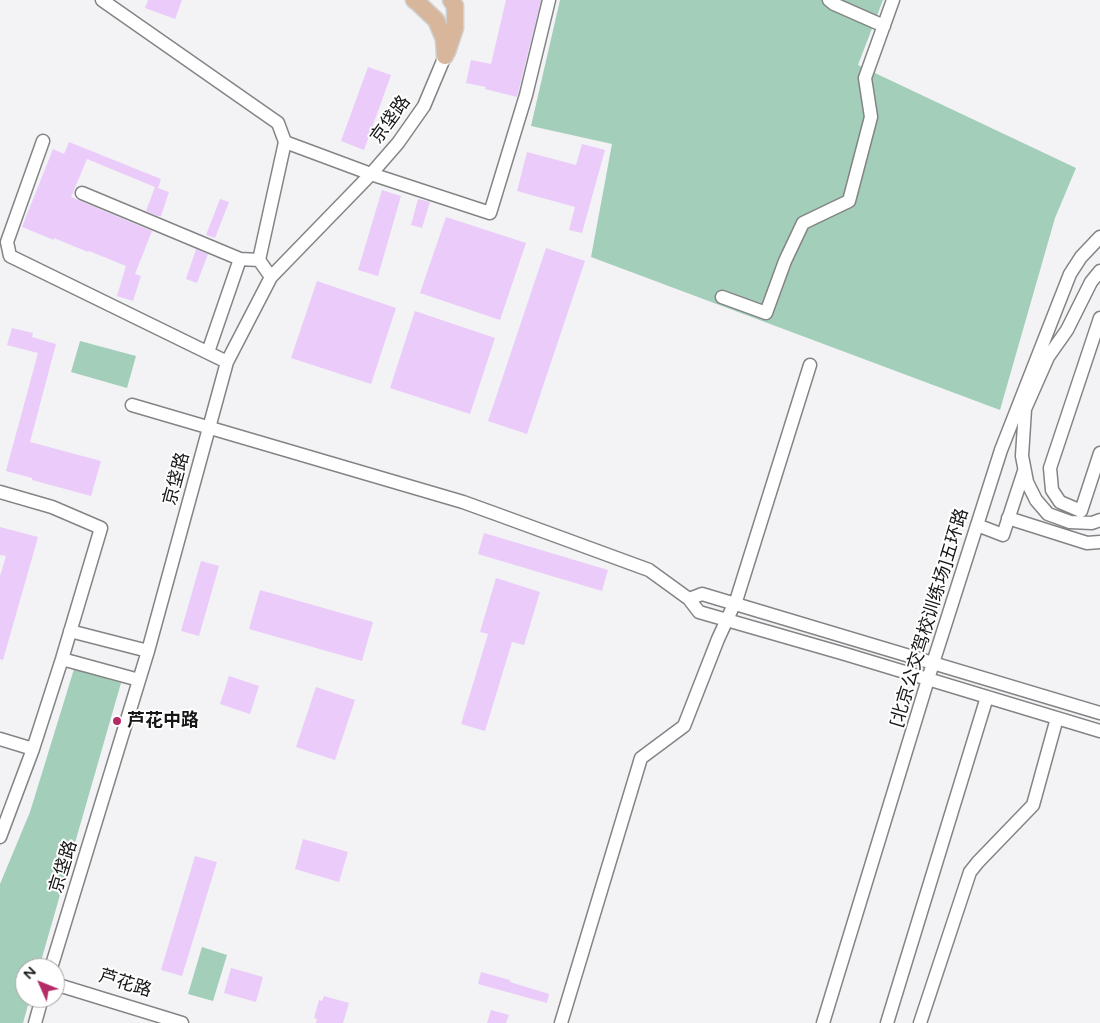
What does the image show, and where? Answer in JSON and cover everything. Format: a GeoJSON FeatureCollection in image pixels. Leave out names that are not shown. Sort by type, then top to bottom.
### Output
{"type":"FeatureCollection","features":[{"type":"Feature","properties":{"kind":"main road"},"geometry":{"type":"LineString","coordinates":[[414,1],[436,20],[444,39],[445,56]]}},
{"type":"Feature","properties":{"kind":"main road"},"geometry":{"type":"LineString","coordinates":[[445,56],[455,28],[453,2]]}},
{"type":"Feature","properties":{"kind":"street"},"geometry":{"type":"LineString","coordinates":[[102,0],[278,123],[285,142],[259,260],[271,277]]}},
{"type":"Feature","properties":{"kind":"street"},"geometry":{"type":"LineString","coordinates":[[285,142],[371,174],[490,214],[526,95],[549,0]]}},
{"type":"Feature","properties":{"kind":"street"},"geometry":{"type":"LineString","coordinates":[[829,0],[884,26]]}},
{"type":"Feature","properties":{"kind":"street"},"geometry":{"type":"LineString","coordinates":[[722,297],[766,313],[785,262],[803,223],[849,201],[871,117],[865,78],[893,0]]}},
{"type":"Feature","properties":{"kind":"street","name":"京垡路"},"geometry":{"type":"LineString","coordinates":[[54,958],[148,651],[227,362],[271,277],[371,174],[398,143],[424,106],[445,56]]}},
{"type":"Feature","properties":{"kind":"street"},"geometry":{"type":"LineString","coordinates":[[43,141],[7,242],[10,256],[227,362]]}},
{"type":"Feature","properties":{"kind":"street"},"geometry":{"type":"LineString","coordinates":[[82,193],[240,259],[259,260]]}},
{"type":"Feature","properties":{"kind":"street","name":"[北京公交驾校训练场]五环路"},"geometry":{"type":"LineString","coordinates":[[823,1023],[928,679],[1002,450],[1070,274],[1080,257],[1100,237]]}},
{"type":"Feature","properties":{"kind":"street"},"geometry":{"type":"LineString","coordinates":[[208,352],[240,259]]}},
{"type":"Feature","properties":{"kind":"street"},"geometry":{"type":"LineString","coordinates":[[1100,271],[1091,282],[1068,330],[1048,357],[1026,409],[1022,456],[1027,482],[1036,500],[1048,514],[1070,522],[1092,524],[1100,520]]}},
{"type":"Feature","properties":{"kind":"street"},"geometry":{"type":"LineString","coordinates":[[1100,318],[1050,468],[1052,490],[1060,502],[1081,510],[1100,453]]}},
{"type":"Feature","properties":{"kind":"street"},"geometry":{"type":"LineString","coordinates":[[561,1023],[641,758],[684,726],[718,639],[737,598],[810,366]]}},
{"type":"Feature","properties":{"kind":"street"},"geometry":{"type":"LineString","coordinates":[[132,405],[490,511],[650,570],[689,599],[699,612],[1100,731]]}},
{"type":"Feature","properties":{"kind":"street"},"geometry":{"type":"LineString","coordinates":[[977,526],[1003,535],[1025,468]]}},
{"type":"Feature","properties":{"kind":"street"},"geometry":{"type":"LineString","coordinates":[[0,492],[52,507],[101,528],[33,749],[0,838]]}},
{"type":"Feature","properties":{"kind":"street"},"geometry":{"type":"LineString","coordinates":[[1008,518],[1087,544],[1100,542]]}},
{"type":"Feature","properties":{"kind":"street"},"geometry":{"type":"LineString","coordinates":[[689,599],[702,594],[1100,713]]}},
{"type":"Feature","properties":{"kind":"street"},"geometry":{"type":"LineString","coordinates":[[70,631],[148,651]]}},
{"type":"Feature","properties":{"kind":"street"},"geometry":{"type":"LineString","coordinates":[[62,659],[139,680]]}},
{"type":"Feature","properties":{"kind":"street"},"geometry":{"type":"LineString","coordinates":[[887,1023],[987,697]]}},
{"type":"Feature","properties":{"kind":"street"},"geometry":{"type":"LineString","coordinates":[[920,1023],[970,872],[1033,806],[1058,718]]}},
{"type":"Feature","properties":{"kind":"street"},"geometry":{"type":"LineString","coordinates":[[0,739],[33,749]]}},
{"type":"Feature","properties":{"kind":"street","name":"芦花路"},"geometry":{"type":"LineString","coordinates":[[65,987],[182,1023]]}},
{"type":"Feature","properties":{"kind":"street"},"geometry":{"type":"LineString","coordinates":[[35,1023],[39,1008]]}},
{"type":"Feature","properties":{"kind":"green space"},"geometry":{"type":"Polygon","coordinates":[[[560,0],[883,0],[858,65],[1076,168],[1055,218],[1000,410],[591,257],[612,144],[531,126],[560,0]]]}},
{"type":"Feature","properties":{"kind":"green space"},"geometry":{"type":"Polygon","coordinates":[[[80,341],[136,356],[127,388],[71,372],[80,341]]]}},
{"type":"Feature","properties":{"kind":"green space"},"geometry":{"type":"Polygon","coordinates":[[[74,669],[121,683],[42,958],[15,958],[15,1008],[27,1008],[23,1023],[0,1023],[0,884],[30,812],[74,669]]]}},
{"type":"Feature","properties":{"kind":"green space"},"geometry":{"type":"Polygon","coordinates":[[[202,947],[227,955],[213,1001],[188,994],[202,947]]]}},
{"type":"Feature","properties":{"kind":"building"},"geometry":{"type":"Polygon","coordinates":[[[148,0],[182,0],[175,19],[145,8],[148,0]]]}},
{"type":"Feature","properties":{"kind":"building"},"geometry":{"type":"Polygon","coordinates":[[[506,0],[541,0],[517,97],[466,83],[471,60],[491,64],[506,0]]]}},
{"type":"Feature","properties":{"kind":"building"},"geometry":{"type":"Polygon","coordinates":[[[368,67],[391,75],[364,150],[341,141],[368,67]]]}},
{"type":"Feature","properties":{"kind":"building"},"geometry":{"type":"Polygon","coordinates":[[[69,142],[161,179],[158,188],[169,192],[161,216],[158,216],[146,211],[155,187],[87,159],[71,197],[152,231],[135,274],[141,276],[133,301],[117,296],[126,266],[22,227],[53,149],[64,154],[69,142]]]}},
{"type":"Feature","properties":{"kind":"building"},"geometry":{"type":"Polygon","coordinates":[[[582,144],[605,150],[582,233],[569,230],[575,207],[517,191],[527,152],[576,165],[582,144]]]}},
{"type":"Feature","properties":{"kind":"building"},"geometry":{"type":"Polygon","coordinates":[[[382,190],[401,196],[378,276],[358,270],[382,190]]]}},
{"type":"Feature","properties":{"kind":"building"},"geometry":{"type":"Polygon","coordinates":[[[220,199],[229,202],[215,238],[206,235],[220,199]]]}},
{"type":"Feature","properties":{"kind":"building"},"geometry":{"type":"Polygon","coordinates":[[[418,199],[430,202],[422,228],[411,225],[418,199]]]}},
{"type":"Feature","properties":{"kind":"building"},"geometry":{"type":"Polygon","coordinates":[[[446,217],[526,243],[500,320],[420,293],[446,217]]]}},
{"type":"Feature","properties":{"kind":"building"},"geometry":{"type":"Polygon","coordinates":[[[546,248],[585,261],[527,434],[488,421],[546,248]]]}},
{"type":"Feature","properties":{"kind":"building"},"geometry":{"type":"Polygon","coordinates":[[[196,249],[208,254],[197,283],[186,279],[196,249]]]}},
{"type":"Feature","properties":{"kind":"building"},"geometry":{"type":"Polygon","coordinates":[[[317,281],[396,308],[371,384],[291,358],[317,281]]]}},
{"type":"Feature","properties":{"kind":"building"},"geometry":{"type":"Polygon","coordinates":[[[415,311],[495,338],[470,414],[390,388],[415,311]]]}},
{"type":"Feature","properties":{"kind":"building"},"geometry":{"type":"Polygon","coordinates":[[[12,328],[33,333],[32,337],[56,344],[30,442],[101,461],[91,496],[6,471],[38,353],[7,345],[12,328]]]}},
{"type":"Feature","properties":{"kind":"building"},"geometry":{"type":"Polygon","coordinates":[[[0,527],[38,537],[3,660],[0,659],[0,576],[6,556],[0,555],[0,527]]]}},
{"type":"Feature","properties":{"kind":"building"},"geometry":{"type":"Polygon","coordinates":[[[484,533],[608,570],[602,591],[478,554],[484,533]]]}},
{"type":"Feature","properties":{"kind":"building"},"geometry":{"type":"Polygon","coordinates":[[[201,561],[219,566],[199,636],[181,631],[201,561]]]}},
{"type":"Feature","properties":{"kind":"building"},"geometry":{"type":"Polygon","coordinates":[[[496,578],[540,592],[524,645],[512,642],[485,731],[461,724],[488,634],[480,632],[496,578]]]}},
{"type":"Feature","properties":{"kind":"building"},"geometry":{"type":"Polygon","coordinates":[[[260,590],[373,622],[362,661],[249,629],[260,590]]]}},
{"type":"Feature","properties":{"kind":"building"},"geometry":{"type":"Polygon","coordinates":[[[229,676],[259,686],[250,714],[220,704],[229,676]]]}},
{"type":"Feature","properties":{"kind":"building"},"geometry":{"type":"Polygon","coordinates":[[[316,687],[355,700],[335,760],[296,747],[316,687]]]}},
{"type":"Feature","properties":{"kind":"building"},"geometry":{"type":"Polygon","coordinates":[[[303,839],[348,852],[339,882],[295,869],[303,839]]]}},
{"type":"Feature","properties":{"kind":"building"},"geometry":{"type":"Polygon","coordinates":[[[195,856],[217,862],[182,976],[161,970],[195,856]]]}},
{"type":"Feature","properties":{"kind":"building"},"geometry":{"type":"Polygon","coordinates":[[[231,968],[263,977],[256,1002],[224,993],[231,968]]]}},
{"type":"Feature","properties":{"kind":"building"},"geometry":{"type":"Polygon","coordinates":[[[481,972],[549,994],[547,1003],[478,984],[481,972]]]}},
{"type":"Feature","properties":{"kind":"building"},"geometry":{"type":"Polygon","coordinates":[[[324,996],[349,1003],[343,1023],[316,1023],[317,1019],[314,1018],[319,1000],[322,1001],[324,996]]]}},
{"type":"Feature","properties":{"kind":"building"},"geometry":{"type":"Polygon","coordinates":[[[491,1010],[509,1015],[506,1023],[487,1023],[491,1010]]]}},
{"type":"Feature","properties":{"kind":"place","name":"芦花中路"},"geometry":{"type":"Point","coordinates":[117,721]}}]}
